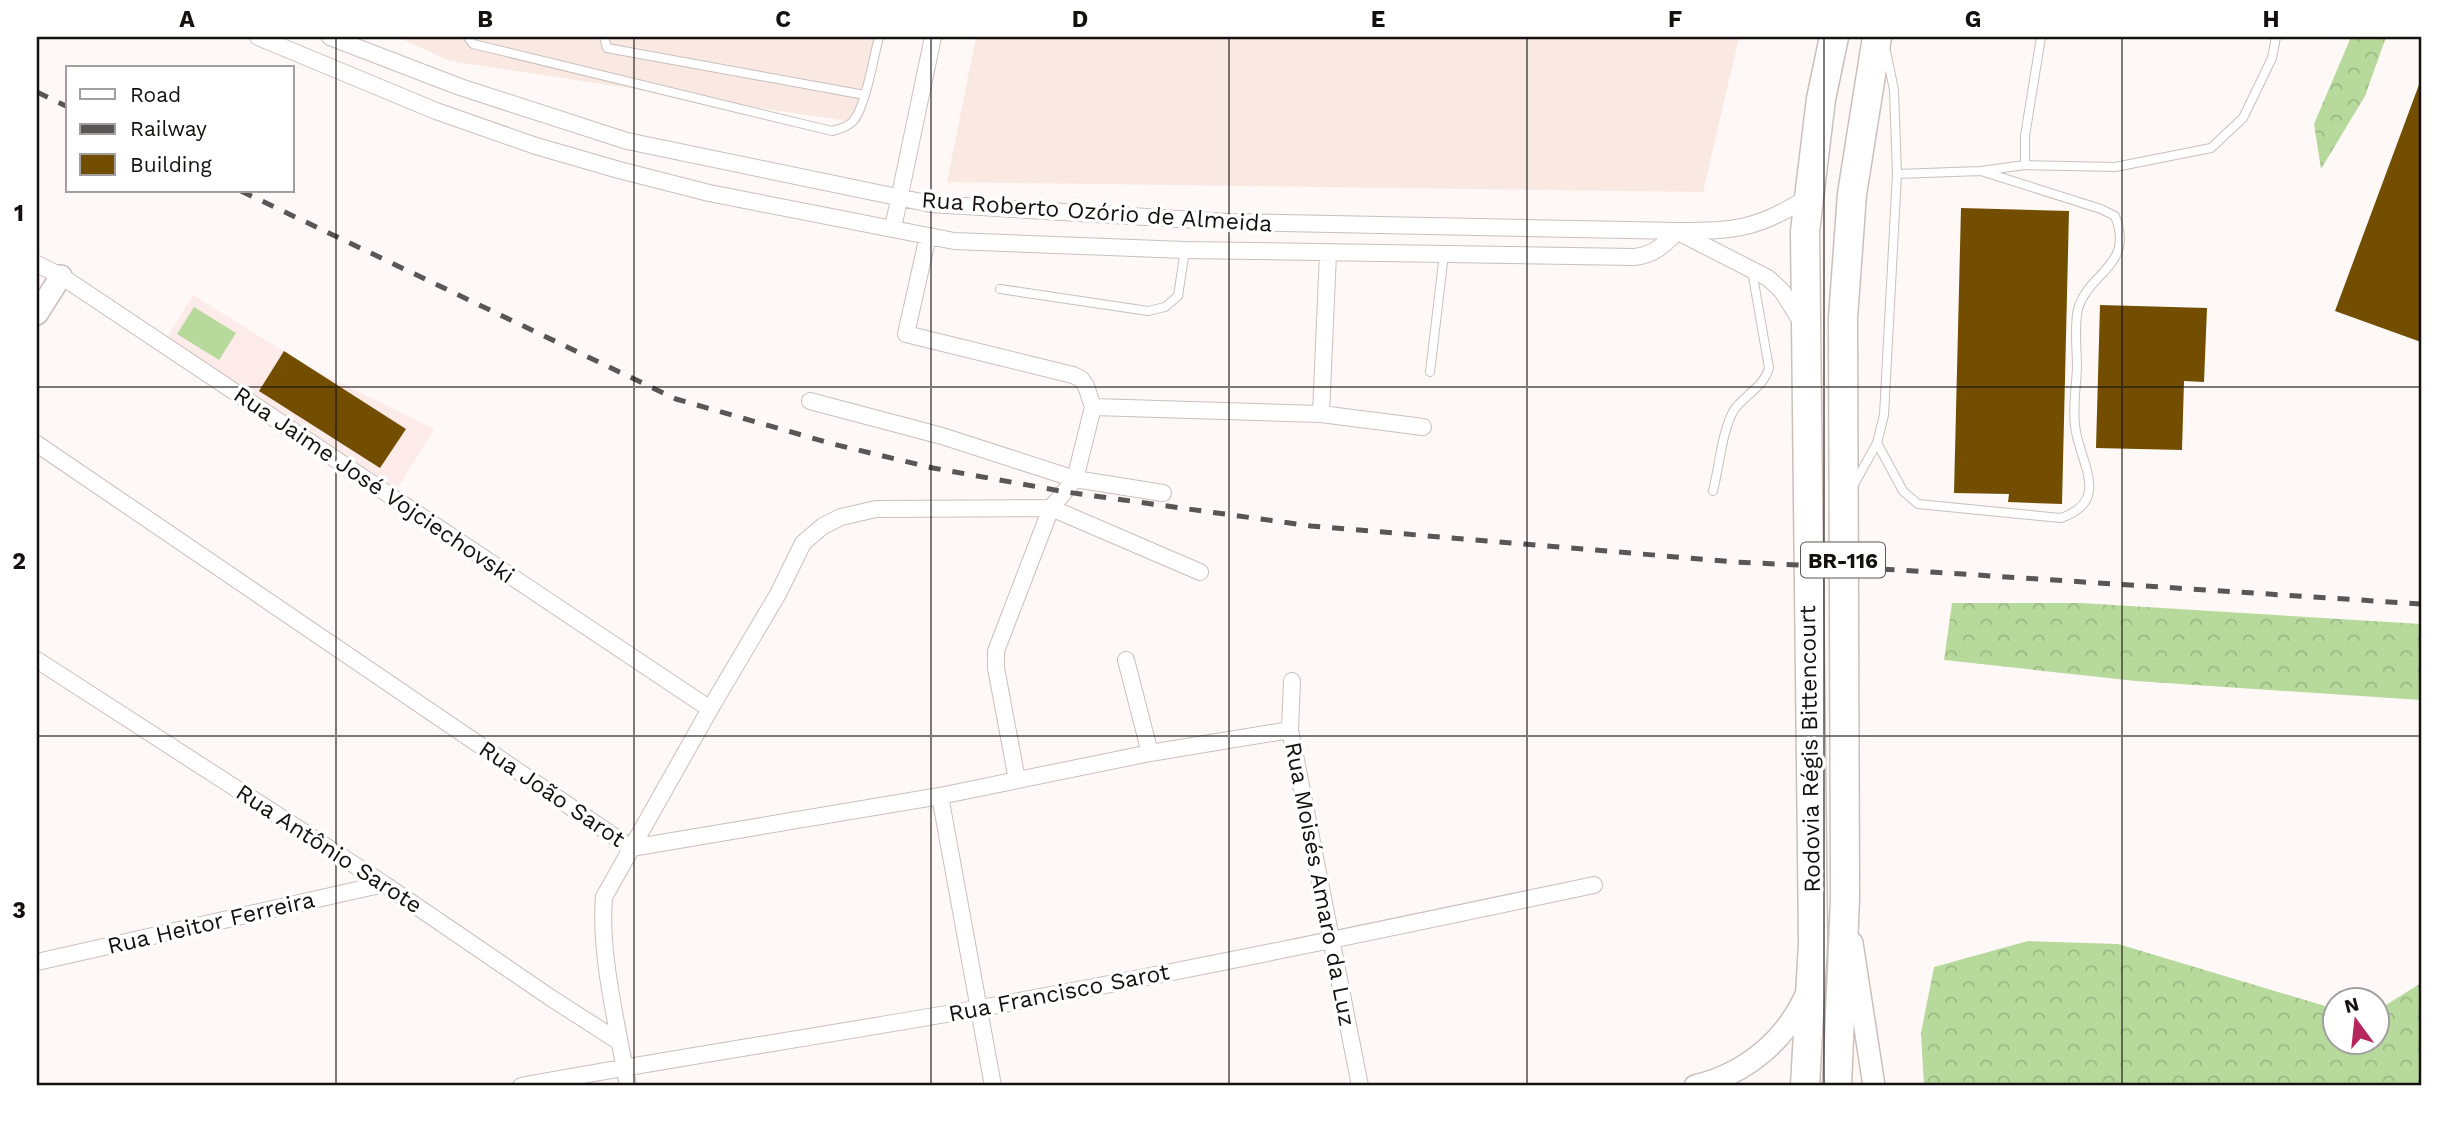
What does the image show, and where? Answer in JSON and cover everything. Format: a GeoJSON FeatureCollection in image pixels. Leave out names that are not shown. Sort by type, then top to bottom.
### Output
{"type":"FeatureCollection","features":[{"type":"Feature","properties":{"kind":"highway","name":"Rodovia Régis Bittencourt"},"geometry":{"type":"LineString","coordinates":[[1805,1086],[1812,978],[1805,231],[1821,99],[1833,37]]}},
{"type":"Feature","properties":{"kind":"highway","name":"Rodovia Régis Bittencourt"},"geometry":{"type":"LineString","coordinates":[[1838,1086],[1845,898],[1843,318],[1853,182],[1877,37]]}},
{"type":"Feature","properties":{"kind":"main road"},"geometry":{"type":"LineString","coordinates":[[37,314],[61,276]]}},
{"type":"Feature","properties":{"kind":"main road"},"geometry":{"type":"LineString","coordinates":[[1845,898],[1874,1086]]}},
{"type":"Feature","properties":{"kind":"main road"},"geometry":{"type":"LineString","coordinates":[[1697,1086],[1740,1069],[1775,1041],[1802,1005],[1812,978]]}},
{"type":"Feature","properties":{"kind":"main road"},"geometry":{"type":"LineString","coordinates":[[1697,1086],[1705,1086]]}},
{"type":"Feature","properties":{"kind":"street"},"geometry":{"type":"LineString","coordinates":[[259,37],[436,111],[524,142],[619,170],[709,193],[822,199],[893,228],[976,243],[1185,250],[1634,257],[1647,256],[1660,249],[1678,232]]}},
{"type":"Feature","properties":{"kind":"street"},"geometry":{"type":"LineString","coordinates":[[321,65],[331,37]]}},
{"type":"Feature","properties":{"kind":"street","name":"Rua Roberto Ozório de Almeida"},"geometry":{"type":"LineString","coordinates":[[331,37],[445,81],[627,141],[822,199],[899,199],[958,207],[1187,220],[1678,232],[1716,231],[1754,225],[1787,211],[1808,197]]}},
{"type":"Feature","properties":{"kind":"street"},"geometry":{"type":"LineString","coordinates":[[893,228],[933,37]]}},
{"type":"Feature","properties":{"kind":"street"},"geometry":{"type":"LineString","coordinates":[[436,111],[445,81]]}},
{"type":"Feature","properties":{"kind":"street"},"geometry":{"type":"LineString","coordinates":[[619,170],[627,141]]}},
{"type":"Feature","properties":{"kind":"street"},"geometry":{"type":"LineString","coordinates":[[1185,250],[1187,220]]}},
{"type":"Feature","properties":{"kind":"street"},"geometry":{"type":"LineString","coordinates":[[1444,254],[1448,227]]}},
{"type":"Feature","properties":{"kind":"street","name":"Rua Roberto Ozório de Almeida"},"geometry":{"type":"LineString","coordinates":[[1678,232],[1768,278],[1782,291],[1805,327]]}},
{"type":"Feature","properties":{"kind":"street"},"geometry":{"type":"LineString","coordinates":[[928,236],[906,334],[1073,375],[1081,379],[1086,386],[1093,407],[1076,479],[1051,508],[996,651],[996,668],[1017,780]]}},
{"type":"Feature","properties":{"kind":"street"},"geometry":{"type":"LineString","coordinates":[[1321,414],[1328,253]]}},
{"type":"Feature","properties":{"kind":"street","name":"Rua Jaime José Vojciechovski"},"geometry":{"type":"LineString","coordinates":[[37,264],[61,276],[709,709]]}},
{"type":"Feature","properties":{"kind":"street"},"geometry":{"type":"LineString","coordinates":[[810,401],[942,436],[1076,479],[1163,493]]}},
{"type":"Feature","properties":{"kind":"street"},"geometry":{"type":"LineString","coordinates":[[1093,407],[1321,414],[1423,427]]}},
{"type":"Feature","properties":{"kind":"street","name":"Rua João Sarot"},"geometry":{"type":"LineString","coordinates":[[37,444],[632,848],[940,796],[1150,753],[1290,730]]}},
{"type":"Feature","properties":{"kind":"street"},"geometry":{"type":"LineString","coordinates":[[628,1086],[618,1041],[602,920],[604,897],[709,709],[778,594],[803,543],[823,526],[841,517],[876,509],[1051,508],[1200,572]]}},
{"type":"Feature","properties":{"kind":"street","name":"Rua Antônio Sarote"},"geometry":{"type":"LineString","coordinates":[[37,660],[384,884],[618,1041]]}},
{"type":"Feature","properties":{"kind":"street"},"geometry":{"type":"LineString","coordinates":[[1126,660],[1150,753]]}},
{"type":"Feature","properties":{"kind":"street","name":"Rua Moisés Amaro da Luz"},"geometry":{"type":"LineString","coordinates":[[1292,681],[1290,730],[1360,1086]]}},
{"type":"Feature","properties":{"kind":"street"},"geometry":{"type":"LineString","coordinates":[[940,796],[993,1086]]}},
{"type":"Feature","properties":{"kind":"street","name":"Rua Heitor Ferreira"},"geometry":{"type":"LineString","coordinates":[[37,962],[384,884]]}},
{"type":"Feature","properties":{"kind":"street","name":"Rua Francisco Sarot"},"geometry":{"type":"LineString","coordinates":[[521,1086],[980,1008],[1330,941],[1594,885]]}},
{"type":"Feature","properties":{"kind":"lane"},"geometry":{"type":"LineString","coordinates":[[468,37],[474,44],[832,131],[855,121],[865,95],[878,37]]}},
{"type":"Feature","properties":{"kind":"lane"},"geometry":{"type":"LineString","coordinates":[[604,37],[607,48],[865,95]]}},
{"type":"Feature","properties":{"kind":"lane"},"geometry":{"type":"LineString","coordinates":[[1843,506],[1877,443],[1884,415],[1897,174],[1894,90],[1883,37]]}},
{"type":"Feature","properties":{"kind":"lane"},"geometry":{"type":"LineString","coordinates":[[2025,165],[2025,136],[2041,37]]}},
{"type":"Feature","properties":{"kind":"lane"},"geometry":{"type":"LineString","coordinates":[[1897,174],[2025,165],[2115,167],[2211,148],[2244,118],[2272,58],[2276,37]]}},
{"type":"Feature","properties":{"kind":"lane"},"geometry":{"type":"LineString","coordinates":[[1877,443],[1903,491],[1917,504],[2061,518],[2078,512],[2088,498],[2089,479],[2076,430],[2078,309],[2088,291],[2108,269],[2119,248],[2122,233],[2115,216],[2101,209],[1981,170]]}},
{"type":"Feature","properties":{"kind":"lane"},"geometry":{"type":"LineString","coordinates":[[1000,289],[1148,311],[1165,307],[1178,296],[1185,250]]}},
{"type":"Feature","properties":{"kind":"lane"},"geometry":{"type":"LineString","coordinates":[[1430,372],[1444,254]]}},
{"type":"Feature","properties":{"kind":"lane"},"geometry":{"type":"LineString","coordinates":[[1713,491],[1730,420],[1736,408],[1767,377],[1769,368],[1752,268]]}},
{"type":"Feature","properties":{"kind":"shaded area"},"geometry":{"type":"Polygon","coordinates":[[[398,37],[877,37],[860,123],[450,61],[398,37]]]}},
{"type":"Feature","properties":{"kind":"shaded area"},"geometry":{"type":"Polygon","coordinates":[[[976,37],[1739,37],[1703,192],[947,182],[976,37]]]}},
{"type":"Feature","properties":{"kind":"shaded area"},"geometry":{"type":"Polygon","coordinates":[[[193,295],[312,369],[434,429],[397,489],[167,338],[193,295]]]}},
{"type":"Feature","properties":{"kind":"green space"},"geometry":{"type":"Polygon","coordinates":[[[2351,37],[2386,37],[2365,96],[2321,169],[2314,124],[2351,37]]]}},
{"type":"Feature","properties":{"kind":"green space"},"geometry":{"type":"Polygon","coordinates":[[[194,307],[236,333],[219,360],[177,334],[194,307]]]}},
{"type":"Feature","properties":{"kind":"green space"},"geometry":{"type":"Polygon","coordinates":[[[1952,603],[2081,603],[2421,624],[2421,700],[2136,681],[1944,660],[1952,603]]]}},
{"type":"Feature","properties":{"kind":"green space"},"geometry":{"type":"Polygon","coordinates":[[[2028,941],[2118,944],[2322,1005],[2322,1056],[2392,1056],[2392,1001],[2421,983],[2421,1086],[1924,1086],[1921,1033],[1934,967],[2028,941]]]}},
{"type":"Feature","properties":{"kind":"building"},"geometry":{"type":"Polygon","coordinates":[[[2421,82],[2421,342],[2335,311],[2421,82]]]}},
{"type":"Feature","properties":{"kind":"building"},"geometry":{"type":"Polygon","coordinates":[[[1961,208],[2069,211],[2062,504],[2008,502],[2009,494],[1954,493],[1961,208]]]}},
{"type":"Feature","properties":{"kind":"building"},"geometry":{"type":"Polygon","coordinates":[[[2100,305],[2207,308],[2204,382],[2184,381],[2182,450],[2096,448],[2100,305]]]}},
{"type":"Feature","properties":{"kind":"building"},"geometry":{"type":"Polygon","coordinates":[[[284,351],[406,429],[380,468],[259,391],[284,351]]]}},
{"type":"Feature","properties":{"kind":"railway"},"geometry":{"type":"LineString","coordinates":[[37,92],[66,106]]}},
{"type":"Feature","properties":{"kind":"railway"},"geometry":{"type":"LineString","coordinates":[[243,192],[676,399],[833,444],[933,468],[1066,492],[1311,526],[1736,562],[2421,604]]}}]}
